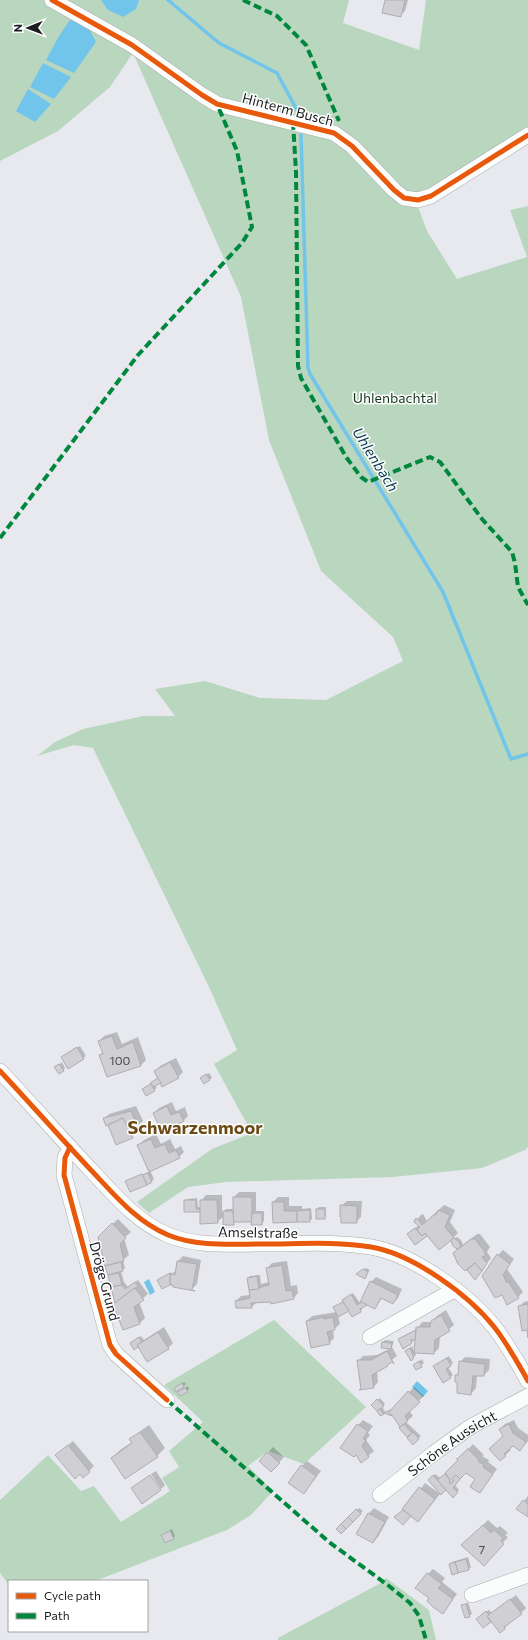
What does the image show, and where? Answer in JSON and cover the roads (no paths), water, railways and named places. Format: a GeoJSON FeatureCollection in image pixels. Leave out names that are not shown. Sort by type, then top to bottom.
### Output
{"type":"FeatureCollection","features":[{"type":"Feature","properties":{"kind":"street","name":"Hinterm Busch"},"geometry":{"type":"LineString","coordinates":[[52,0],[132,45],[217,104],[337,127],[352,146],[394,190],[404,198],[418,200],[431,196],[528,135]]}},
{"type":"Feature","properties":{"kind":"street","name":"Amselstraße"},"geometry":{"type":"LineString","coordinates":[[0,1071],[129,1210],[140,1219],[170,1236],[201,1243],[350,1244],[388,1251],[405,1258],[437,1277],[454,1290],[495,1328],[515,1357],[528,1382]]}},
{"type":"Feature","properties":{"kind":"street","name":"Dröge Grund"},"geometry":{"type":"LineString","coordinates":[[70,1147],[65,1158],[64,1175],[110,1345],[116,1354],[167,1400]]}},
{"type":"Feature","properties":{"kind":"street"},"geometry":{"type":"LineString","coordinates":[[370,1337],[454,1290]]}},
{"type":"Feature","properties":{"kind":"street","name":"Schöne Aussicht"},"geometry":{"type":"LineString","coordinates":[[380,1495],[470,1427],[528,1396]]}},
{"type":"Feature","properties":{"kind":"street"},"geometry":{"type":"LineString","coordinates":[[472,1595],[528,1575]]}},
{"type":"Feature","properties":{"kind":"water"},"geometry":{"type":"Polygon","coordinates":[[[101,0],[139,0],[136,9],[123,17],[108,10],[101,0]]]}},
{"type":"Feature","properties":{"kind":"water"},"geometry":{"type":"Polygon","coordinates":[[[70,20],[86,23],[96,42],[74,73],[46,60],[59,36],[70,20]]]}},
{"type":"Feature","properties":{"kind":"water"},"geometry":{"type":"Polygon","coordinates":[[[43,63],[71,77],[54,99],[30,87],[43,63]]]}},
{"type":"Feature","properties":{"kind":"water"},"geometry":{"type":"Polygon","coordinates":[[[28,89],[51,104],[35,122],[16,111],[28,89]]]}},
{"type":"Feature","properties":{"kind":"water"},"geometry":{"type":"Polygon","coordinates":[[[149,1279],[155,1292],[150,1295],[144,1282],[149,1279]]]}},
{"type":"Feature","properties":{"kind":"water"},"geometry":{"type":"Polygon","coordinates":[[[417,1381],[428,1391],[423,1397],[412,1387],[417,1381]]]}},
{"type":"Feature","properties":{"kind":"waterway","name":"Uhlenbach"},"geometry":{"type":"LineString","coordinates":[[168,0],[219,43],[277,73],[299,114]]}},
{"type":"Feature","properties":{"kind":"waterway","name":"Uhlenbach"},"geometry":{"type":"LineString","coordinates":[[301,135],[308,368],[310,374],[443,592],[511,759],[528,754]]}},
{"type":"Feature","properties":{"kind":"district","name":"Schwarzenmoor"},"geometry":{"type":"Point","coordinates":[195,1127]}},
{"type":"Feature","properties":{"kind":"park label","name":"Uhlenbachtal"},"geometry":{"type":"Point","coordinates":[395,397]}}]}
